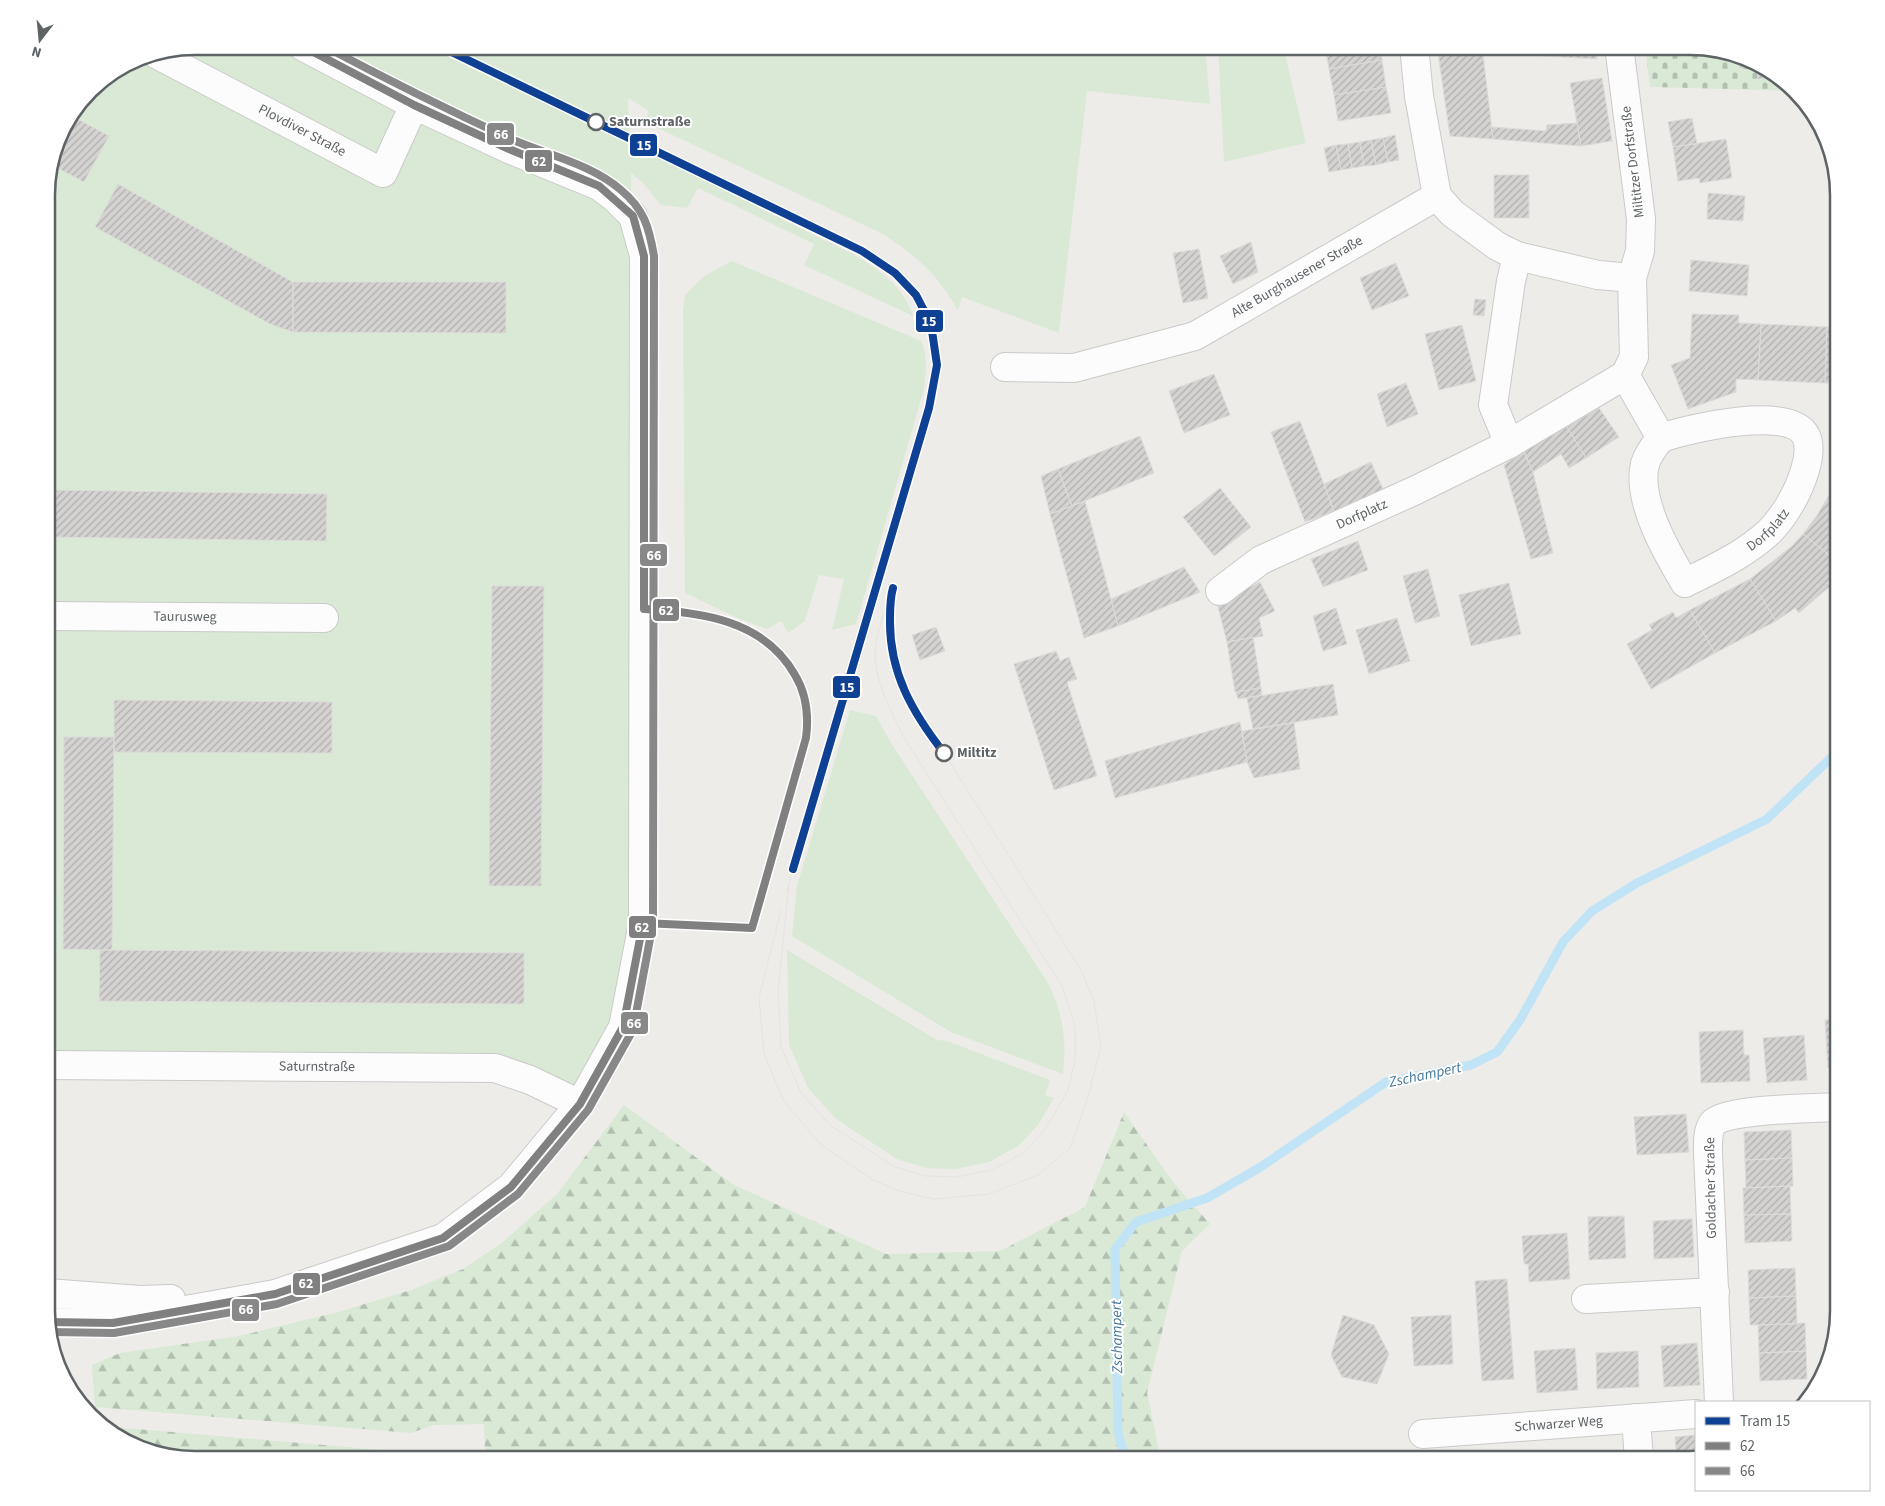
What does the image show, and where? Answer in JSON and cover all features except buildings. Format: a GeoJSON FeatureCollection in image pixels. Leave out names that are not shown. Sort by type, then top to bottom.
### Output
{"type":"FeatureCollection","features":[{"type":"Feature","properties":{"kind":"street"},"geometry":{"type":"LineString","coordinates":[[55,1322],[113,1322],[275,1294],[443,1238],[511,1187],[580,1104],[623,1027],[643,923],[644,264],[633,216],[615,198],[599,186],[509,149],[414,105],[319,55]]}},
{"type":"Feature","properties":{"kind":"street"},"geometry":{"type":"LineString","coordinates":[[1415,55],[1419,96],[1437,196],[1452,213],[1497,246],[1517,256],[1598,275],[1632,278],[1634,357],[1625,375],[1661,438]]}},
{"type":"Feature","properties":{"kind":"street","name":"Miltitzer Dorfstraße"},"geometry":{"type":"LineString","coordinates":[[1620,55],[1641,219],[1640,251],[1632,278]]}},
{"type":"Feature","properties":{"kind":"street","name":"Plovdiver Straße"},"geometry":{"type":"LineString","coordinates":[[165,59],[382,173],[414,105]]}},
{"type":"Feature","properties":{"kind":"street","name":"Alte Burghausener Straße"},"geometry":{"type":"LineString","coordinates":[[1005,367],[1074,368],[1195,336],[1437,196]]}},
{"type":"Feature","properties":{"kind":"street"},"geometry":{"type":"LineString","coordinates":[[1509,444],[1493,406],[1511,281],[1517,256]]}},
{"type":"Feature","properties":{"kind":"street","name":"Dorfplatz"},"geometry":{"type":"LineString","coordinates":[[1220,591],[1261,560],[1416,490],[1509,444],[1625,375]]}},
{"type":"Feature","properties":{"kind":"street","name":"Dorfplatz"},"geometry":{"type":"LineString","coordinates":[[1768,420],[1795,426],[1806,436],[1809,455],[1801,483],[1787,509],[1770,530],[1744,553],[1685,583],[1668,554],[1654,520],[1643,482],[1650,452],[1661,438],[1726,422],[1768,420]]}},
{"type":"Feature","properties":{"kind":"street","name":"Taurusweg"},"geometry":{"type":"LineString","coordinates":[[55,616],[324,618]]}},
{"type":"Feature","properties":{"kind":"street","name":"Saturnstraße"},"geometry":{"type":"LineString","coordinates":[[55,1066],[495,1068],[530,1080],[580,1104]]}},
{"type":"Feature","properties":{"kind":"street","name":"Goldacher Straße"},"geometry":{"type":"LineString","coordinates":[[1718,1401],[1708,1154],[1711,1125],[1718,1119],[1757,1111],[1830,1107]]}},
{"type":"Feature","properties":{"kind":"street"},"geometry":{"type":"LineString","coordinates":[[1586,1299],[1715,1292]]}},
{"type":"Feature","properties":{"kind":"street"},"geometry":{"type":"LineString","coordinates":[[55,1294],[140,1300],[275,1294]]}},
{"type":"Feature","properties":{"kind":"street","name":"Schwarzer Weg"},"geometry":{"type":"LineString","coordinates":[[1423,1434],[1695,1414]]}},
{"type":"Feature","properties":{"kind":"street"},"geometry":{"type":"LineString","coordinates":[[1636,1418],[1638,1451]]}},
{"type":"Feature","properties":{"kind":"green space"},"geometry":{"type":"Polygon","coordinates":[[[1206,55],[1210,104],[1087,91],[1059,333],[962,297],[958,310],[926,267],[883,234],[645,122],[649,111],[628,98],[630,148],[632,145],[853,254],[889,279],[903,295],[913,316],[804,265],[814,244],[698,188],[687,208],[661,205],[643,183],[631,173],[643,923],[623,1027],[580,1104],[495,1068],[55,1065],[55,185],[60,158],[66,141],[79,117],[103,90],[125,74],[150,62],[176,56],[1206,55]]]}},
{"type":"Feature","properties":{"kind":"green space"},"geometry":{"type":"Polygon","coordinates":[[[1218,55],[1285,55],[1306,143],[1224,162],[1218,55]]]}},
{"type":"Feature","properties":{"kind":"green space"},"geometry":{"type":"Polygon","coordinates":[[[1646,55],[1690,55],[1709,56],[1735,62],[1752,69],[1783,91],[1650,87],[1646,55]]]}},
{"type":"Feature","properties":{"kind":"green space"},"geometry":{"type":"Polygon","coordinates":[[[732,261],[921,341],[925,352],[924,389],[856,624],[832,630],[844,579],[819,575],[805,621],[788,633],[781,621],[767,629],[735,617],[685,593],[683,311],[685,295],[704,276],[732,261]]]}},
{"type":"Feature","properties":{"kind":"green space"},"geometry":{"type":"Polygon","coordinates":[[[850,710],[876,716],[891,743],[1048,983],[1063,1027],[1063,1074],[951,1032],[792,936],[797,886],[850,710]]]}},
{"type":"Feature","properties":{"kind":"green space"},"geometry":{"type":"Polygon","coordinates":[[[787,950],[937,1040],[947,1041],[1050,1080],[1045,1095],[1054,1098],[1038,1125],[1018,1146],[989,1162],[956,1169],[926,1168],[897,1159],[836,1119],[808,1088],[789,1045],[787,950]]]}},
{"type":"Feature","properties":{"kind":"green space"},"geometry":{"type":"Polygon","coordinates":[[[624,1105],[734,1185],[886,1254],[1000,1251],[1085,1207],[1124,1112],[1173,1182],[1210,1224],[1182,1251],[1147,1393],[1159,1451],[485,1451],[484,1424],[434,1425],[411,1433],[95,1407],[92,1365],[120,1353],[239,1336],[338,1312],[411,1290],[463,1269],[503,1242],[557,1194],[624,1105]]]}},
{"type":"Feature","properties":{"kind":"green space"},"geometry":{"type":"Polygon","coordinates":[[[118,1427],[393,1451],[176,1450],[150,1444],[133,1437],[118,1427]]]}},
{"type":"Feature","properties":{"kind":"waterway","name":"Zschampert"},"geometry":{"type":"LineString","coordinates":[[1123,1451],[1118,1433],[1115,1249],[1136,1222],[1207,1198],[1259,1168],[1386,1082],[1471,1065],[1497,1052],[1520,1020],[1563,942],[1592,911],[1637,883],[1767,819],[1830,759]]}},
{"type":"Feature","properties":{"kind":"tram line","name":"15"},"geometry":{"type":"LineString","coordinates":[[458,55],[862,251],[895,273],[916,295],[931,324],[937,365],[929,408],[793,869]]}},
{"type":"Feature","properties":{"kind":"tram line","name":"15"},"geometry":{"type":"LineString","coordinates":[[893,588],[890,607],[891,638],[898,674],[913,707],[932,738],[944,753]]}},
{"type":"Feature","properties":{"kind":"tram line"},"geometry":{"type":"LineString","coordinates":[[789,884],[778,991],[781,1047],[801,1093],[830,1125],[893,1166],[925,1176],[957,1177],[991,1170],[1024,1153],[1045,1129],[1068,1091],[1075,1060],[1075,1026],[1062,986],[903,736],[881,687],[876,666],[875,648],[878,632],[891,593]]}},
{"type":"Feature","properties":{"kind":"tram line"},"geometry":{"type":"LineString","coordinates":[[781,910],[759,998],[764,1053],[783,1100],[821,1145],[873,1180],[899,1191],[934,1199],[989,1194],[1038,1175],[1070,1148],[1088,1097],[1101,1046],[1094,1001],[1081,970],[944,753]]}},
{"type":"Feature","properties":{"kind":"tram line"},"geometry":{"type":"LineString","coordinates":[[787,891],[793,869]]}},
{"type":"Feature","properties":{"kind":"transit line","name":"62"},"geometry":{"type":"LineString","coordinates":[[55,1322],[113,1323],[275,1294],[443,1238],[511,1187],[580,1104],[623,1027],[643,923],[752,928],[806,738],[807,713],[802,690],[795,675],[782,656],[766,642],[749,631],[729,622],[687,613],[644,609],[644,256],[633,216],[599,186],[509,149],[414,105],[319,55]]}},
{"type":"Feature","properties":{"kind":"transit line","name":"66"},"geometry":{"type":"LineString","coordinates":[[56,1332],[114,1333],[277,1304],[449,1246],[518,1194],[588,1110],[633,1030],[653,923],[654,256],[650,236],[644,219],[635,204],[621,190],[596,173],[487,128],[341,55]]}},
{"type":"Feature","properties":{"kind":"place","name":"Saturnstraße"},"geometry":{"type":"Point","coordinates":[596,122]}},
{"type":"Feature","properties":{"kind":"place","name":"Miltitz"},"geometry":{"type":"Point","coordinates":[944,753]}}]}
